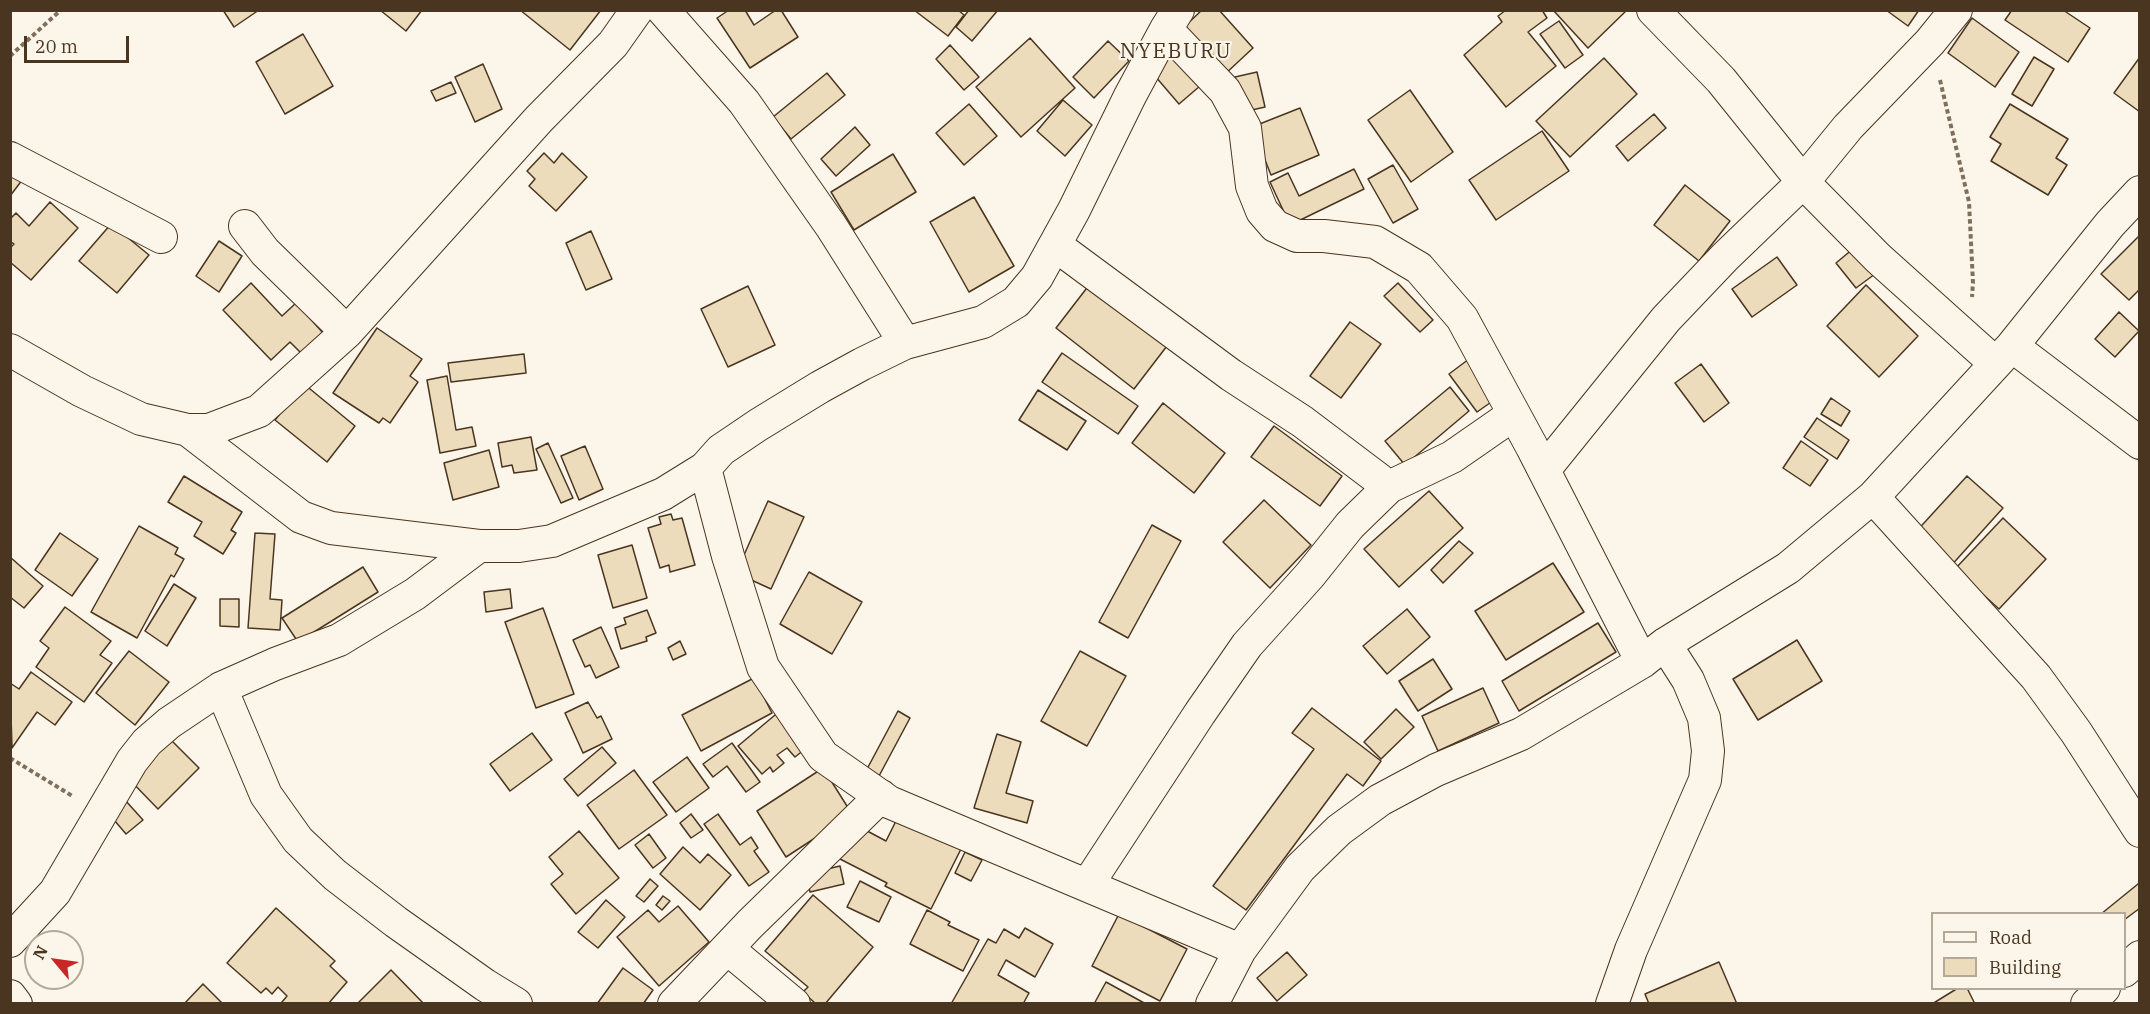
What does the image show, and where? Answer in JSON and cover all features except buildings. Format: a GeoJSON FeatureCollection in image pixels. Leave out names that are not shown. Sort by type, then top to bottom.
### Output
{"type":"FeatureCollection","features":[{"type":"Feature","properties":{"kind":"street"},"geometry":{"type":"LineString","coordinates":[[10,350],[82,391],[141,419],[188,430],[209,430],[259,411],[347,332],[539,118],[613,44],[637,10]]}},
{"type":"Feature","properties":{"kind":"street"},"geometry":{"type":"LineString","coordinates":[[663,10],[744,102],[831,226],[905,343]]}},
{"type":"Feature","properties":{"kind":"street"},"geometry":{"type":"LineString","coordinates":[[1653,10],[1721,80],[1803,182],[1878,258],[1968,339],[2004,355],[2139,443]]}},
{"type":"Feature","properties":{"kind":"street"},"geometry":{"type":"LineString","coordinates":[[1544,470],[1666,319],[1803,182],[1848,127],[1930,42],[1956,10]]}},
{"type":"Feature","properties":{"kind":"street"},"geometry":{"type":"LineString","coordinates":[[188,430],[301,517],[331,528],[479,546],[519,546],[552,541],[663,494],[705,468],[721,450],[775,414],[820,387],[905,343],[983,322],[1016,302],[1037,277],[1055,245],[1130,96],[1172,20],[1225,91],[1245,128],[1252,186],[1262,211],[1275,226],[1297,236],[1324,236],[1375,242],[1419,268],[1462,318],[1544,470],[1653,653],[1688,680],[1704,718],[1708,751],[1705,780],[1631,950],[1612,1004]]}},
{"type":"Feature","properties":{"kind":"street"},"geometry":{"type":"LineString","coordinates":[[10,158],[160,237]]}},
{"type":"Feature","properties":{"kind":"street"},"geometry":{"type":"LineString","coordinates":[[1212,1004],[1240,950],[1300,868],[1339,830],[1380,800],[1436,770],[1521,734],[1653,653],[1788,568],[1873,497],[2004,355],[2110,224],[2139,192]]}},
{"type":"Feature","properties":{"kind":"street"},"geometry":{"type":"LineString","coordinates":[[245,226],[265,252],[347,332]]}},
{"type":"Feature","properties":{"kind":"street"},"geometry":{"type":"LineString","coordinates":[[1055,245],[1231,375],[1303,422],[1389,487]]}},
{"type":"Feature","properties":{"kind":"street"},"geometry":{"type":"LineString","coordinates":[[1088,884],[1193,722],[1247,645],[1310,575],[1350,525],[1389,487],[1452,457],[1514,414]]}},
{"type":"Feature","properties":{"kind":"street"},"geometry":{"type":"LineString","coordinates":[[705,468],[728,556],[763,667],[823,756],[889,802],[1240,950]]}},
{"type":"Feature","properties":{"kind":"street"},"geometry":{"type":"LineString","coordinates":[[1873,497],[2036,677],[2076,732],[2139,831]]}},
{"type":"Feature","properties":{"kind":"street"},"geometry":{"type":"LineString","coordinates":[[10,941],[55,892],[132,761],[147,742],[169,723],[221,688],[275,664],[339,640],[415,594],[479,546]]}},
{"type":"Feature","properties":{"kind":"street"},"geometry":{"type":"LineString","coordinates":[[221,688],[266,795],[298,840],[334,874],[396,922],[485,985],[516,1004]]}},
{"type":"Feature","properties":{"kind":"street"},"geometry":{"type":"LineString","coordinates":[[674,1004],[881,796]]}},
{"type":"Feature","properties":{"kind":"street"},"geometry":{"type":"LineString","coordinates":[[728,948],[794,1004]]}},
{"type":"Feature","properties":{"kind":"street"},"geometry":{"type":"LineString","coordinates":[[2126,968],[2139,957]]}},
{"type":"Feature","properties":{"kind":"street"},"geometry":{"type":"LineString","coordinates":[[2087,1004],[2102,990]]}},
{"type":"Feature","properties":{"kind":"street"},"geometry":{"type":"LineString","coordinates":[[10,996],[16,1004]]}},
{"type":"Feature","properties":{"kind":"path"},"geometry":{"type":"LineString","coordinates":[[10,56],[61,10]]}},
{"type":"Feature","properties":{"kind":"path"},"geometry":{"type":"LineString","coordinates":[[1930,42],[1969,202],[1973,283],[1968,339]]}},
{"type":"Feature","properties":{"kind":"path"},"geometry":{"type":"LineString","coordinates":[[10,758],[101,814]]}},
{"type":"Feature","properties":{"kind":"district","name":"NYEBURU"},"geometry":{"type":"Point","coordinates":[1176,52]}}]}
